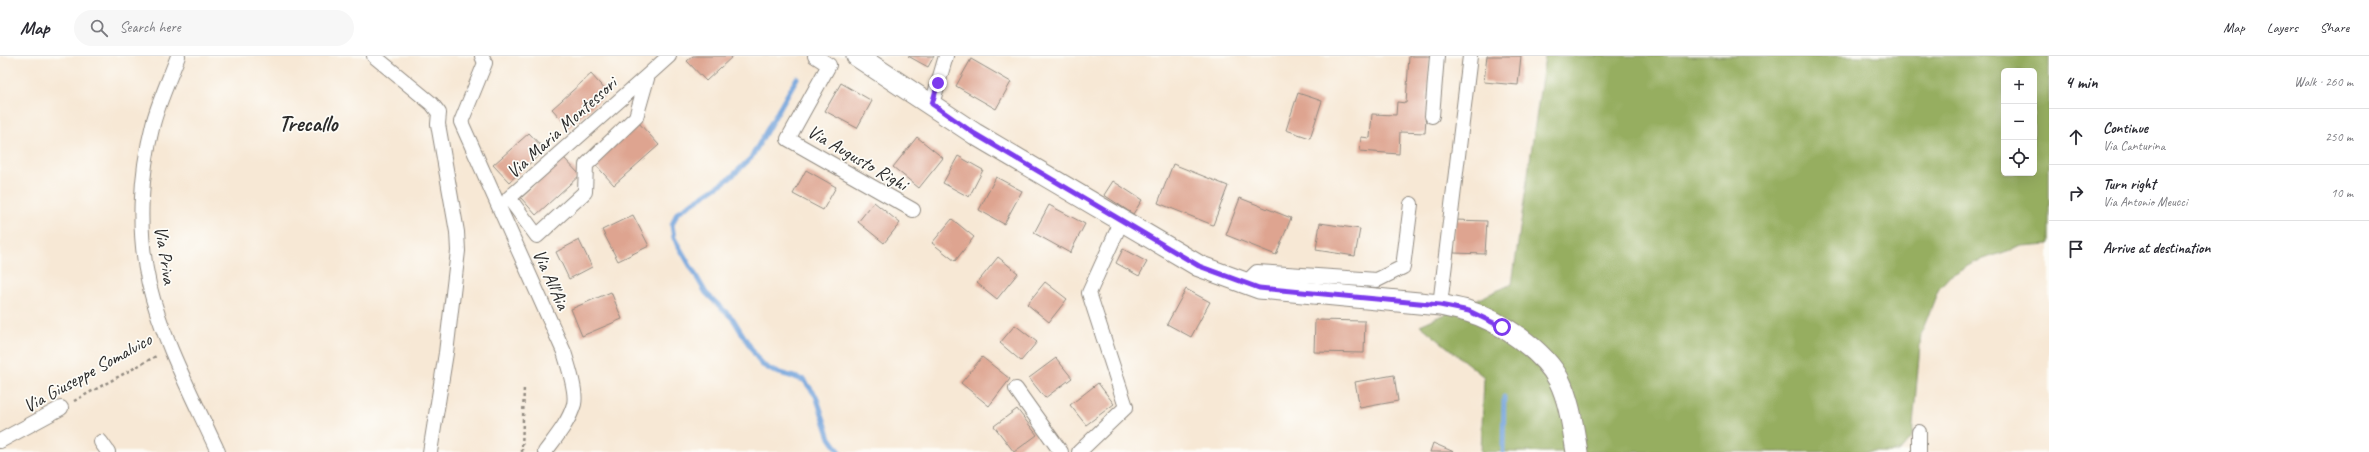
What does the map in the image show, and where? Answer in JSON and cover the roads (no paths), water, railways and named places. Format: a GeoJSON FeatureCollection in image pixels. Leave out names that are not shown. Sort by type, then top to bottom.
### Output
{"type":"FeatureCollection","features":[{"type":"Feature","properties":{"kind":"main road"},"geometry":{"type":"LineString","coordinates":[[857,56],[932,104],[975,134],[1199,266],[1259,288],[1440,305],[1469,311],[1502,327],[1536,350],[1559,380],[1572,423],[1577,452]]}},
{"type":"Feature","properties":{"kind":"street","name":"Via Priva"},"geometry":{"type":"LineString","coordinates":[[178,56],[154,124],[142,209],[141,228],[149,284],[171,348],[218,452]]}},
{"type":"Feature","properties":{"kind":"street"},"geometry":{"type":"LineString","coordinates":[[374,56],[432,104],[439,113],[438,124],[457,232],[458,251],[447,346],[430,452]]}},
{"type":"Feature","properties":{"kind":"street","name":"Via All'Aia"},"geometry":{"type":"LineString","coordinates":[[482,56],[485,63],[461,122],[564,352],[571,379],[574,403],[565,424],[545,452]]}},
{"type":"Feature","properties":{"kind":"street","name":"Via Maria Montessori"},"geometry":{"type":"LineString","coordinates":[[648,74],[636,117],[586,165],[585,192],[537,236],[509,198],[648,74],[669,56]]}},
{"type":"Feature","properties":{"kind":"street","name":"Via Augusto Righi"},"geometry":{"type":"LineString","coordinates":[[815,56],[829,65],[788,139],[913,210]]}},
{"type":"Feature","properties":{"kind":"street"},"geometry":{"type":"LineString","coordinates":[[932,104],[946,56]]}},
{"type":"Feature","properties":{"kind":"street"},"geometry":{"type":"LineString","coordinates":[[1432,116],[1437,56]]}},
{"type":"Feature","properties":{"kind":"street"},"geometry":{"type":"LineString","coordinates":[[1440,305],[1470,56]]}},
{"type":"Feature","properties":{"kind":"street"},"geometry":{"type":"LineString","coordinates":[[1246,283],[1257,272],[1377,280],[1403,267],[1411,204]]}},
{"type":"Feature","properties":{"kind":"street"},"geometry":{"type":"LineString","coordinates":[[1079,452],[1126,407],[1089,293],[1122,220]]}},
{"type":"Feature","properties":{"kind":"street"},"geometry":{"type":"LineString","coordinates":[[1016,389],[1061,452]]}},
{"type":"Feature","properties":{"kind":"street","name":"Via Giuseppe Somalvico"},"geometry":{"type":"LineString","coordinates":[[0,441],[62,408]]}},
{"type":"Feature","properties":{"kind":"street"},"geometry":{"type":"LineString","coordinates":[[1919,432],[1919,452]]}},
{"type":"Feature","properties":{"kind":"waterway"},"geometry":{"type":"LineString","coordinates":[[797,78],[751,158],[730,178],[677,213],[672,225],[674,238],[706,293],[733,319],[761,364],[773,371],[804,380],[816,396],[830,438],[840,452]]}},
{"type":"Feature","properties":{"kind":"waterway"},"geometry":{"type":"LineString","coordinates":[[1503,452],[1504,397]]}},
{"type":"Feature","properties":{"kind":"district","name":"Trecallo"},"geometry":{"type":"Point","coordinates":[308,123]}}]}
